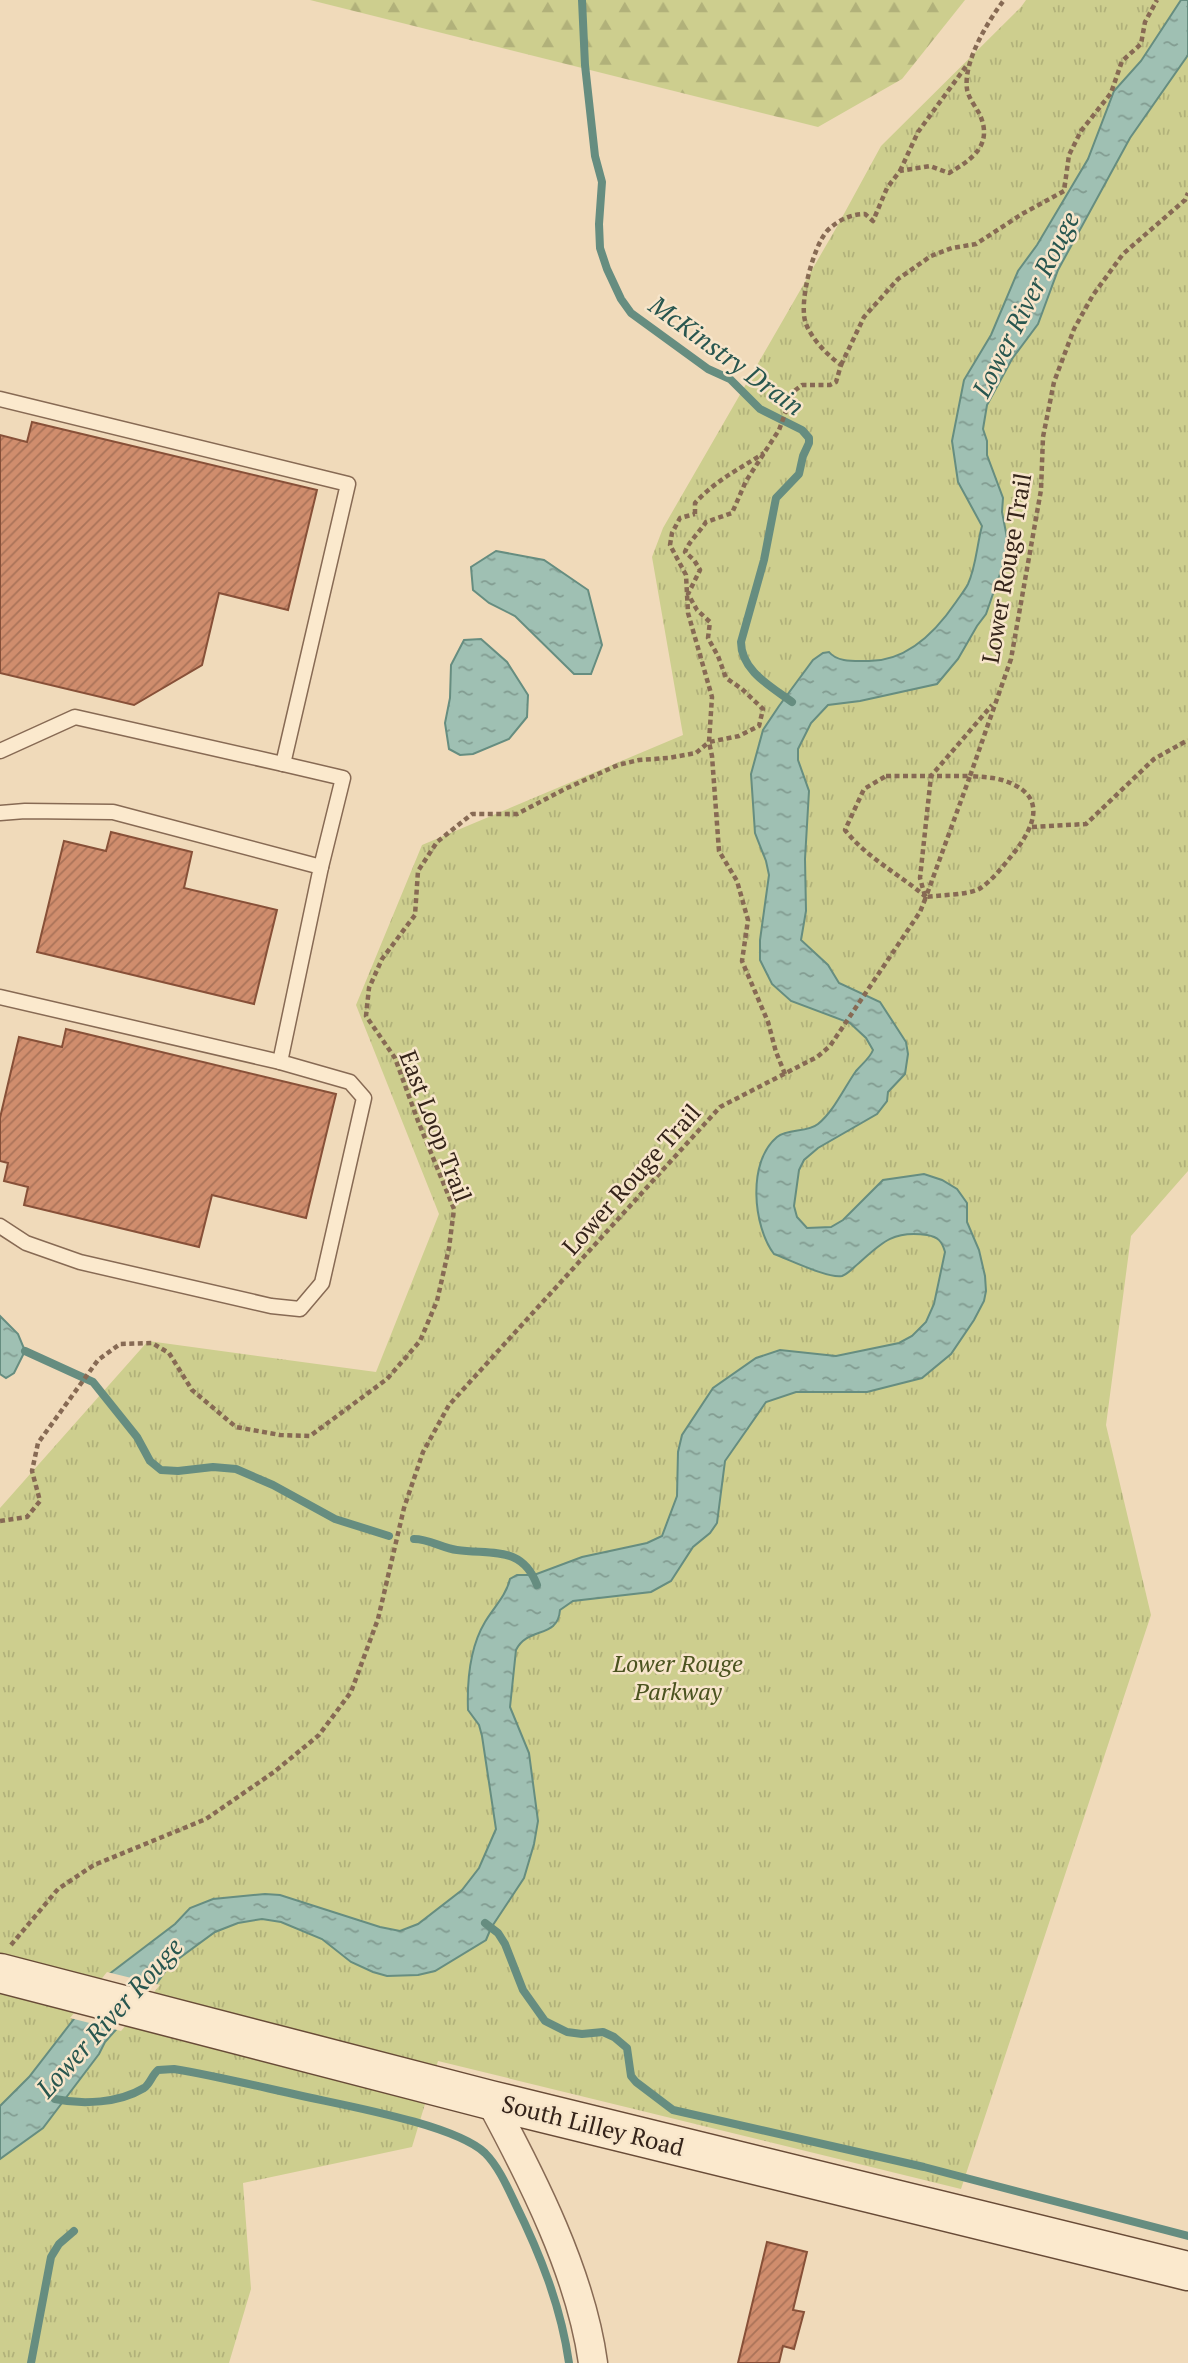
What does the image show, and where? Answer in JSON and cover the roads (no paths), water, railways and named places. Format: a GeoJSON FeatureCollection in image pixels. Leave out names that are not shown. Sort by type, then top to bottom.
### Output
{"type":"FeatureCollection","features":[{"type":"Feature","properties":{"kind":"street","name":"South Lilley Road"},"geometry":{"type":"LineString","coordinates":[[3,1964],[65,1989],[490,2100],[1188,2271]]}},
{"type":"Feature","properties":{"kind":"street"},"geometry":{"type":"LineString","coordinates":[[490,2100],[547,2215],[584,2319],[593,2363]]}},
{"type":"Feature","properties":{"kind":"lane"},"geometry":{"type":"LineString","coordinates":[[0,399],[348,484],[283,764]]}},
{"type":"Feature","properties":{"kind":"lane"},"geometry":{"type":"LineString","coordinates":[[0,751],[75,717],[343,778],[321,867],[280,1062]]}},
{"type":"Feature","properties":{"kind":"lane"},"geometry":{"type":"LineString","coordinates":[[0,813],[113,812],[321,867]]}},
{"type":"Feature","properties":{"kind":"lane"},"geometry":{"type":"LineString","coordinates":[[0,997],[280,1062],[350,1082],[364,1098],[323,1283],[300,1309],[271,1306],[80,1262],[26,1244],[0,1226]]}},
{"type":"Feature","properties":{"kind":"water","name":"Lower River Rouge"},"geometry":{"type":"Polygon","coordinates":[[[1181,0],[1188,0],[1188,55],[1130,138],[1058,270],[1038,324],[1012,359],[987,405],[983,429],[987,441],[987,455],[1003,498],[1002,512],[1009,548],[986,614],[958,659],[937,684],[860,701],[828,705],[811,723],[798,749],[798,760],[809,791],[805,859],[806,911],[801,940],[828,965],[839,983],[880,1002],[906,1042],[908,1054],[905,1074],[888,1092],[887,1101],[877,1114],[818,1148],[804,1160],[799,1170],[794,1206],[797,1217],[807,1228],[831,1227],[843,1220],[883,1180],[924,1174],[942,1180],[957,1189],[967,1203],[967,1222],[979,1250],[985,1276],[984,1301],[974,1320],[951,1354],[922,1378],[867,1392],[796,1392],[766,1402],[725,1461],[717,1523],[710,1533],[693,1547],[671,1581],[651,1592],[573,1601],[560,1610],[554,1625],[521,1643],[516,1650],[510,1707],[529,1753],[538,1821],[524,1878],[486,1940],[435,1971],[418,1975],[387,1976],[351,1962],[322,1939],[281,1922],[262,1919],[238,1923],[215,1932],[170,1965],[105,2042],[99,2054],[43,2128],[0,2159],[0,2106],[29,2077],[108,1975],[175,1924],[190,1908],[213,1899],[280,1895],[400,1931],[418,1924],[462,1890],[479,1868],[496,1829],[482,1736],[479,1725],[468,1710],[471,1665],[480,1632],[503,1596],[510,1579],[517,1575],[534,1575],[582,1557],[647,1543],[662,1536],[677,1496],[678,1452],[682,1435],[713,1388],[756,1358],[780,1350],[836,1356],[899,1343],[912,1336],[926,1322],[934,1304],[945,1252],[937,1238],[906,1234],[889,1239],[846,1274],[836,1276],[818,1272],[774,1254],[761,1227],[756,1194],[757,1178],[767,1148],[781,1134],[814,1127],[824,1119],[873,1050],[866,1038],[850,1023],[791,1001],[772,984],[760,960],[760,940],[769,875],[755,833],[751,774],[763,730],[813,660],[829,652],[850,661],[880,660],[906,651],[939,625],[967,586],[982,526],[958,482],[952,441],[964,380],[991,335],[1018,271],[1037,245],[1088,159],[1114,91],[1141,61],[1181,0]]]}},
{"type":"Feature","properties":{"kind":"water"},"geometry":{"type":"Polygon","coordinates":[[[496,551],[544,560],[588,590],[602,645],[591,674],[574,674],[515,616],[489,603],[473,590],[471,567],[496,551]]]}},
{"type":"Feature","properties":{"kind":"water"},"geometry":{"type":"Polygon","coordinates":[[[481,639],[507,662],[528,695],[527,717],[509,739],[473,754],[460,755],[449,749],[445,723],[450,698],[451,665],[464,640],[481,639]]]}},
{"type":"Feature","properties":{"kind":"water"},"geometry":{"type":"Polygon","coordinates":[[[0,1316],[18,1334],[25,1351],[14,1373],[6,1378],[0,1374],[0,1316]]]}},
{"type":"Feature","properties":{"kind":"waterway","name":"McKinstry Drain"},"geometry":{"type":"LineString","coordinates":[[582,0],[585,65],[595,156],[602,182],[600,248],[621,299],[631,313],[708,369],[730,379],[760,409],[802,430],[809,438],[799,474],[776,498],[764,560],[741,642],[742,652],[752,670],[792,702]]}},
{"type":"Feature","properties":{"kind":"waterway"},"geometry":{"type":"LineString","coordinates":[[25,1351],[93,1382],[137,1437],[150,1461],[161,1470],[213,1467],[236,1469],[273,1485],[335,1519],[389,1536]]}},
{"type":"Feature","properties":{"kind":"waterway"},"geometry":{"type":"LineString","coordinates":[[414,1539],[457,1550],[504,1554],[523,1563],[537,1585]]}},
{"type":"Feature","properties":{"kind":"waterway"},"geometry":{"type":"LineString","coordinates":[[485,1923],[498,1933],[505,1944],[523,1990],[545,2021],[567,2032],[603,2032],[614,2037],[627,2048],[631,2076],[673,2110],[924,2167],[1188,2236]]}},
{"type":"Feature","properties":{"kind":"waterway","name":"Lower River Rouge"},"geometry":{"type":"LineString","coordinates":[[55,2099],[77,2102],[112,2100],[144,2088],[158,2070],[174,2069],[396,2117],[449,2133],[470,2143],[485,2153],[494,2164],[524,2222],[555,2301],[569,2363]]}},
{"type":"Feature","properties":{"kind":"waterway"},"geometry":{"type":"LineString","coordinates":[[31,2363],[51,2257],[59,2244],[74,2231]]}},
{"type":"Feature","properties":{"kind":"park label","name":"Lower Rouge Parkway"},"geometry":{"type":"Point","coordinates":[678,1677]}}]}
